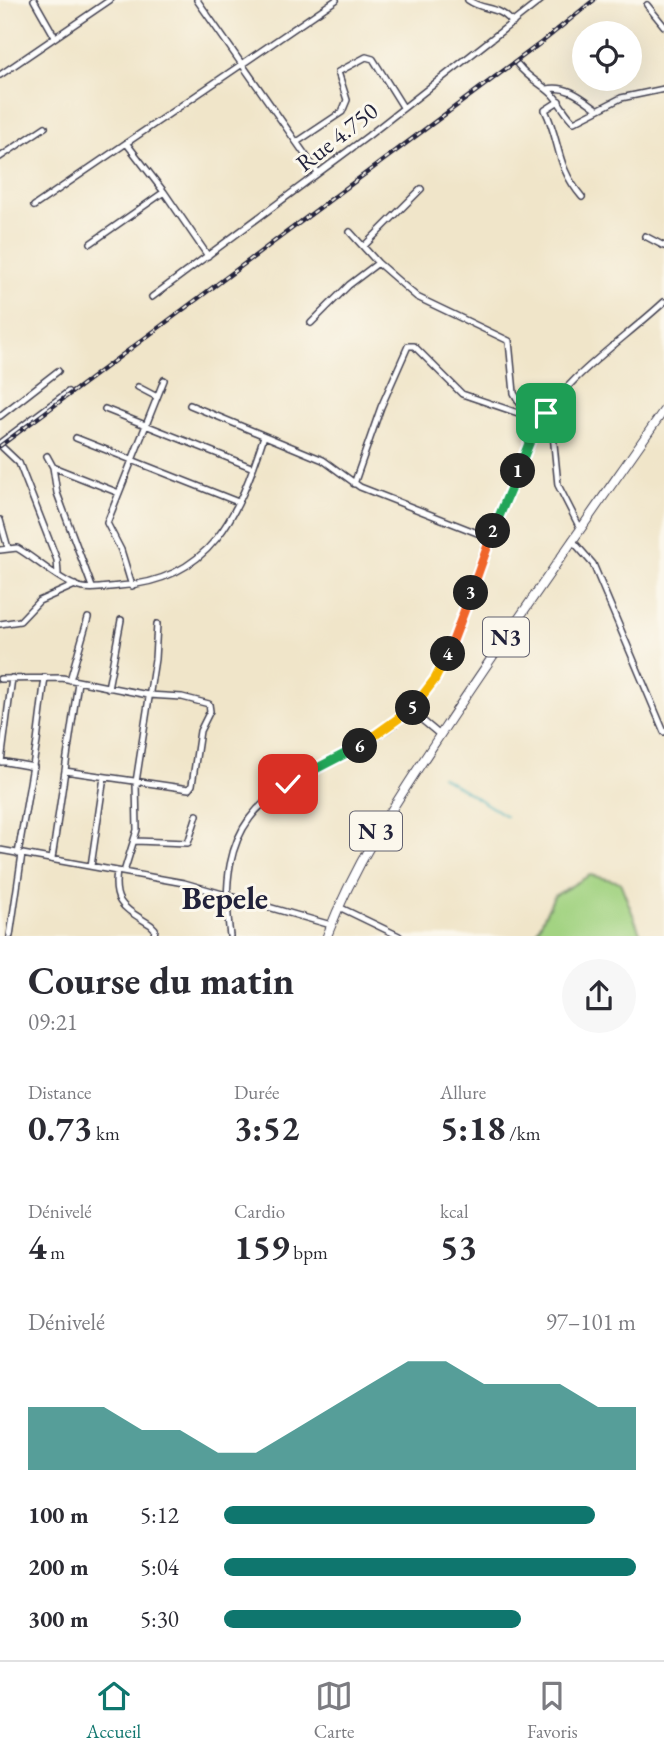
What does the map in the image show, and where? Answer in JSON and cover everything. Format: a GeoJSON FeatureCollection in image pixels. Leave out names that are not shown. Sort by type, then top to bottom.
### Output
{"type":"FeatureCollection","features":[{"type":"Feature","properties":{"kind":"highway"},"geometry":{"type":"LineString","coordinates":[[572,540],[664,402]]}},
{"type":"Feature","properties":{"kind":"highway"},"geometry":{"type":"LineString","coordinates":[[582,525],[664,410]]}},
{"type":"Feature","properties":{"kind":"highway","name":"N3"},"geometry":{"type":"LineString","coordinates":[[440,735],[572,540]]}},
{"type":"Feature","properties":{"kind":"highway","name":"N 3"},"geometry":{"type":"LineString","coordinates":[[327,936],[370,842],[440,735]]}},
{"type":"Feature","properties":{"kind":"street"},"geometry":{"type":"LineString","coordinates":[[34,0],[55,37]]}},
{"type":"Feature","properties":{"kind":"street"},"geometry":{"type":"LineString","coordinates":[[0,75],[100,3],[110,0]]}},
{"type":"Feature","properties":{"kind":"street"},"geometry":{"type":"LineString","coordinates":[[197,0],[318,173]]}},
{"type":"Feature","properties":{"kind":"street"},"geometry":{"type":"LineString","coordinates":[[34,206],[336,0]]}},
{"type":"Feature","properties":{"kind":"street"},"geometry":{"type":"LineString","coordinates":[[468,0],[479,6],[500,10],[513,23]]}},
{"type":"Feature","properties":{"kind":"street","name":"Rue 4.750"},"geometry":{"type":"LineString","coordinates":[[152,297],[318,173],[541,0]]}},
{"type":"Feature","properties":{"kind":"street"},"geometry":{"type":"LineString","coordinates":[[647,5],[664,26]]}},
{"type":"Feature","properties":{"kind":"street"},"geometry":{"type":"LineString","coordinates":[[297,142],[342,112],[347,100],[338,72],[366,57],[371,57],[404,107]]}},
{"type":"Feature","properties":{"kind":"street"},"geometry":{"type":"LineString","coordinates":[[518,65],[530,80],[547,89],[559,101],[574,122],[596,108],[621,98],[664,89]]}},
{"type":"Feature","properties":{"kind":"street"},"geometry":{"type":"LineString","coordinates":[[547,89],[559,88],[575,93],[596,108]]}},
{"type":"Feature","properties":{"kind":"street"},"geometry":{"type":"LineString","coordinates":[[559,101],[545,110],[553,128],[562,167],[582,197]]}},
{"type":"Feature","properties":{"kind":"street"},"geometry":{"type":"LineString","coordinates":[[0,157],[45,127]]}},
{"type":"Feature","properties":{"kind":"street"},"geometry":{"type":"LineString","coordinates":[[127,144],[208,256]]}},
{"type":"Feature","properties":{"kind":"street"},"geometry":{"type":"LineString","coordinates":[[364,246],[421,189]]}},
{"type":"Feature","properties":{"kind":"street"},"geometry":{"type":"LineString","coordinates":[[91,243],[164,192]]}},
{"type":"Feature","properties":{"kind":"street"},"geometry":{"type":"LineString","coordinates":[[350,232],[378,263],[417,298],[509,341],[512,347],[511,381],[519,401],[537,425]]}},
{"type":"Feature","properties":{"kind":"street"},"geometry":{"type":"LineString","coordinates":[[645,236],[664,246]]}},
{"type":"Feature","properties":{"kind":"street"},"geometry":{"type":"LineString","coordinates":[[311,323],[349,285],[378,263]]}},
{"type":"Feature","properties":{"kind":"street"},"geometry":{"type":"LineString","coordinates":[[230,936],[226,893],[238,838],[247,821],[262,803],[288,784],[366,743],[423,698],[447,656],[490,538],[537,425],[579,378],[664,302]]}},
{"type":"Feature","properties":{"kind":"street"},"geometry":{"type":"LineString","coordinates":[[354,484],[381,407],[408,346],[414,346],[462,394],[530,417]]}},
{"type":"Feature","properties":{"kind":"street"},"geometry":{"type":"LineString","coordinates":[[0,416],[58,371]]}},
{"type":"Feature","properties":{"kind":"street"},"geometry":{"type":"LineString","coordinates":[[132,586],[121,550],[107,525],[164,380]]}},
{"type":"Feature","properties":{"kind":"street"},"geometry":{"type":"LineString","coordinates":[[138,387],[157,397]]}},
{"type":"Feature","properties":{"kind":"street"},"geometry":{"type":"LineString","coordinates":[[58,574],[57,560],[19,463],[0,444],[68,392]]}},
{"type":"Feature","properties":{"kind":"street"},"geometry":{"type":"LineString","coordinates":[[190,405],[323,460],[354,484],[490,538]]}},
{"type":"Feature","properties":{"kind":"street"},"geometry":{"type":"LineString","coordinates":[[105,409],[251,467]]}},
{"type":"Feature","properties":{"kind":"street"},"geometry":{"type":"LineString","coordinates":[[546,413],[552,435],[558,485],[582,525]]}},
{"type":"Feature","properties":{"kind":"street"},"geometry":{"type":"LineString","coordinates":[[0,550],[18,548],[75,585],[132,586],[162,578],[201,558],[221,536],[264,436]]}},
{"type":"Feature","properties":{"kind":"street"},"geometry":{"type":"LineString","coordinates":[[76,438],[237,502]]}},
{"type":"Feature","properties":{"kind":"street"},"geometry":{"type":"LineString","coordinates":[[47,456],[53,467],[57,493],[92,587]]}},
{"type":"Feature","properties":{"kind":"street"},"geometry":{"type":"LineString","coordinates":[[53,467],[119,493]]}},
{"type":"Feature","properties":{"kind":"street"},"geometry":{"type":"LineString","coordinates":[[0,520],[8,548]]}},
{"type":"Feature","properties":{"kind":"street"},"geometry":{"type":"LineString","coordinates":[[572,540],[593,564],[661,714],[664,732]]}},
{"type":"Feature","properties":{"kind":"street"},"geometry":{"type":"LineString","coordinates":[[0,624],[20,621],[39,601],[75,585]]}},
{"type":"Feature","properties":{"kind":"street"},"geometry":{"type":"LineString","coordinates":[[70,680],[89,618]]}},
{"type":"Feature","properties":{"kind":"street"},"geometry":{"type":"LineString","coordinates":[[108,688],[121,620]]}},
{"type":"Feature","properties":{"kind":"street"},"geometry":{"type":"LineString","coordinates":[[154,936],[155,929],[122,906],[117,898],[120,872],[135,841],[136,782],[157,624]]}},
{"type":"Feature","properties":{"kind":"street"},"geometry":{"type":"LineString","coordinates":[[9,936],[44,677]]}},
{"type":"Feature","properties":{"kind":"street"},"geometry":{"type":"LineString","coordinates":[[0,679],[44,677],[70,680],[149,695],[199,700],[209,704],[209,711],[200,731],[191,788],[65,771]]}},
{"type":"Feature","properties":{"kind":"street"},"geometry":{"type":"LineString","coordinates":[[12,678],[0,762],[34,766]]}},
{"type":"Feature","properties":{"kind":"street"},"geometry":{"type":"LineString","coordinates":[[52,859],[78,682]]}},
{"type":"Feature","properties":{"kind":"street"},"geometry":{"type":"LineString","coordinates":[[410,710],[440,735]]}},
{"type":"Feature","properties":{"kind":"street"},"geometry":{"type":"LineString","coordinates":[[91,866],[104,777]]}},
{"type":"Feature","properties":{"kind":"street"},"geometry":{"type":"LineString","coordinates":[[135,841],[188,843],[197,814]]}},
{"type":"Feature","properties":{"kind":"street"},"geometry":{"type":"LineString","coordinates":[[0,850],[226,893],[331,925]]}},
{"type":"Feature","properties":{"kind":"street"},"geometry":{"type":"LineString","coordinates":[[338,907],[399,936]]}},
{"type":"Feature","properties":{"kind":"green space"},"geometry":{"type":"Polygon","coordinates":[[[590,875],[620,882],[641,935],[539,935],[537,931],[554,896],[590,875]]]}},
{"type":"Feature","properties":{"kind":"waterway"},"geometry":{"type":"LineString","coordinates":[[441,776],[506,816]]}},
{"type":"Feature","properties":{"kind":"railway"},"geometry":{"type":"LineString","coordinates":[[0,446],[542,42],[594,0]]}},
{"type":"Feature","properties":{"kind":"district","name":"Bepele"},"geometry":{"type":"Point","coordinates":[225,898]}},
{"type":"Feature","properties":{"kind":"route"},"geometry":{"type":"LineString","coordinates":[[288,784],[366,743],[391,727],[423,698],[447,656],[490,538],[534,431],[546,413]]}}]}
